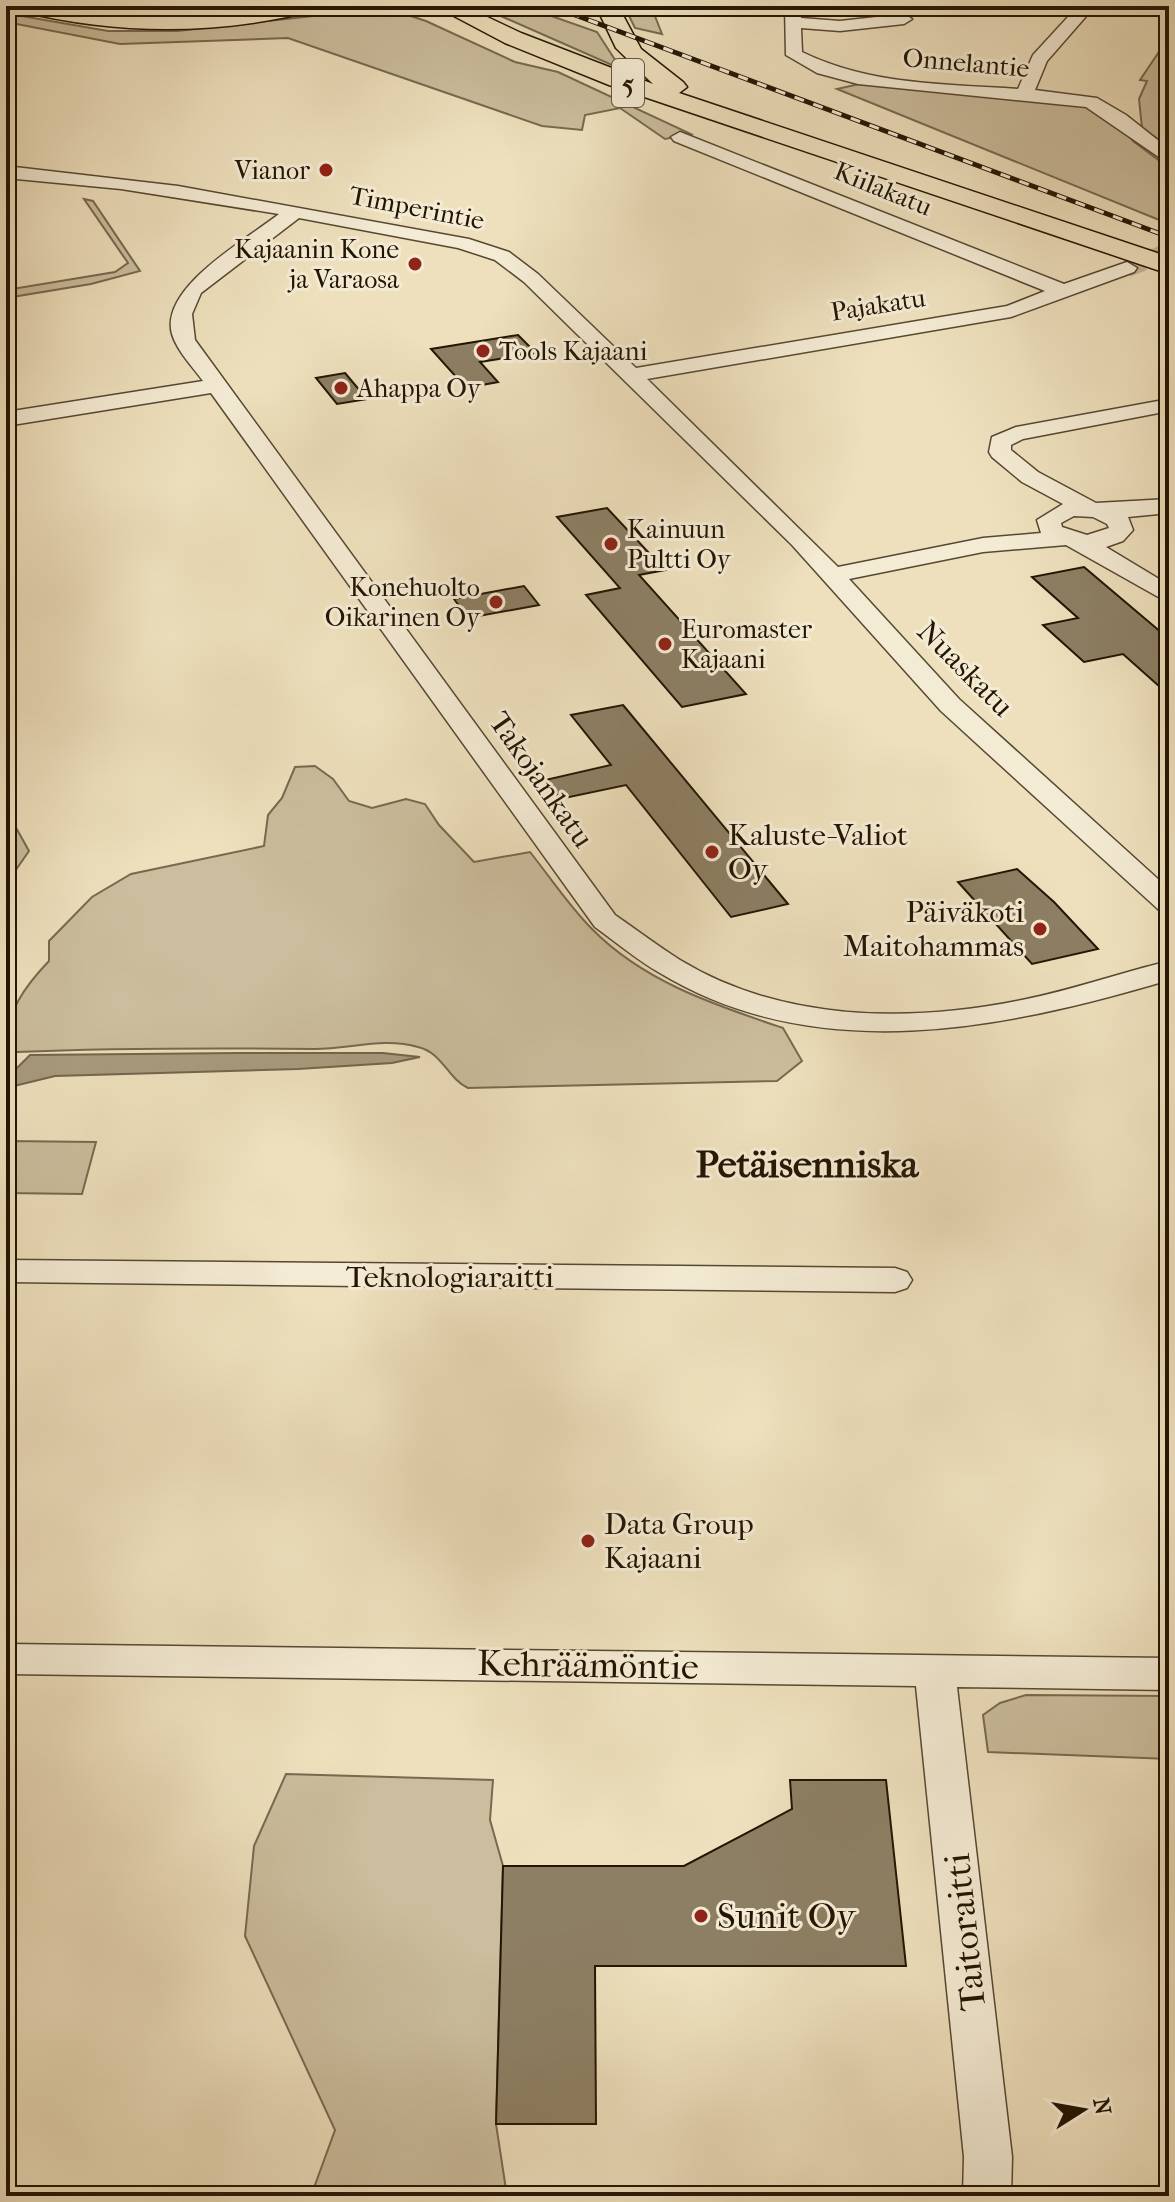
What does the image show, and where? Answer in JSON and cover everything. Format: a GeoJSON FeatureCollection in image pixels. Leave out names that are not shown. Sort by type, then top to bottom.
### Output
{"type":"FeatureCollection","features":[{"type":"Feature","properties":{"kind":"highway"},"geometry":{"type":"LineString","coordinates":[[28,6],[77,19],[138,26],[196,23],[306,6]]}},
{"type":"Feature","properties":{"kind":"highway"},"geometry":{"type":"LineString","coordinates":[[431,6],[468,18]]}},
{"type":"Feature","properties":{"kind":"highway","name":"5"},"geometry":{"type":"LineString","coordinates":[[446,6],[617,80],[1169,266]]}},
{"type":"Feature","properties":{"kind":"highway"},"geometry":{"type":"LineString","coordinates":[[607,6],[615,31],[633,57],[666,83],[745,122]]}},
{"type":"Feature","properties":{"kind":"street"},"geometry":{"type":"LineString","coordinates":[[1025,93],[1039,59],[1087,6]]}},
{"type":"Feature","properties":{"kind":"street"},"geometry":{"type":"LineString","coordinates":[[793,14],[840,26],[904,19]]}},
{"type":"Feature","properties":{"kind":"street","name":"Onnelantie"},"geometry":{"type":"LineString","coordinates":[[793,14],[794,55],[840,74],[872,81],[1069,98],[1102,107],[1169,158]]}},
{"type":"Feature","properties":{"kind":"street","name":"Kiilakatu"},"geometry":{"type":"LineString","coordinates":[[680,137],[1065,292]]}},
{"type":"Feature","properties":{"kind":"street","name":"Timperintie"},"geometry":{"type":"LineString","coordinates":[[6,172],[114,181],[462,243],[502,256],[521,268],[834,575]]}},
{"type":"Feature","properties":{"kind":"street","name":"Takojankatu"},"geometry":{"type":"LineString","coordinates":[[293,213],[213,273],[183,303],[180,329],[605,921],[645,954],[742,999],[800,1014],[901,1026],[1026,1010],[1169,970]]}},
{"type":"Feature","properties":{"kind":"street","name":"Pajakatu"},"geometry":{"type":"LineString","coordinates":[[632,375],[1011,311],[1127,268]]}},
{"type":"Feature","properties":{"kind":"street"},"geometry":{"type":"LineString","coordinates":[[6,419],[218,385]]}},
{"type":"Feature","properties":{"kind":"street"},"geometry":{"type":"LineString","coordinates":[[1165,405],[1016,434],[1000,442],[1000,452],[1030,477],[1118,520],[1118,533],[1166,594]]}},
{"type":"Feature","properties":{"kind":"street"},"geometry":{"type":"LineString","coordinates":[[1030,477],[1062,528],[1166,594]]}},
{"type":"Feature","properties":{"kind":"street"},"geometry":{"type":"LineString","coordinates":[[1062,528],[1070,509],[1097,511],[1169,506]]}},
{"type":"Feature","properties":{"kind":"street"},"geometry":{"type":"LineString","coordinates":[[834,575],[1062,528],[1100,541],[1169,514]]}},
{"type":"Feature","properties":{"kind":"street","name":"Nuaskatu"},"geometry":{"type":"LineString","coordinates":[[834,575],[950,705],[1169,904]]}},
{"type":"Feature","properties":{"kind":"street","name":"Teknologiaraitti"},"geometry":{"type":"LineString","coordinates":[[6,1271],[895,1280]]}},
{"type":"Feature","properties":{"kind":"street","name":"Kehräämöntie"},"geometry":{"type":"LineString","coordinates":[[6,1659],[1169,1674]]}},
{"type":"Feature","properties":{"kind":"street","name":"Taitoraitti"},"geometry":{"type":"LineString","coordinates":[[934,1669],[952,1805],[988,2157],[987,2196]]}},
{"type":"Feature","properties":{"kind":"shaded area"},"geometry":{"type":"Polygon","coordinates":[[[63,6],[253,6],[205,15],[158,18],[110,15],[63,6]]]}},
{"type":"Feature","properties":{"kind":"shaded area"},"geometry":{"type":"Polygon","coordinates":[[[478,6],[523,6],[597,32],[621,69],[478,6]]]}},
{"type":"Feature","properties":{"kind":"shaded area"},"geometry":{"type":"Polygon","coordinates":[[[624,6],[651,6],[662,34],[635,28],[624,6]]]}},
{"type":"Feature","properties":{"kind":"shaded area"},"geometry":{"type":"Polygon","coordinates":[[[386,8],[426,21],[515,62],[558,72],[691,134],[665,139],[620,108],[585,115],[582,130],[542,126],[288,38],[120,44],[6,22],[6,15],[10,14],[108,31],[177,31],[386,8]]]}},
{"type":"Feature","properties":{"kind":"shaded area"},"geometry":{"type":"Polygon","coordinates":[[[1169,37],[1169,147],[1142,128],[1139,99],[1147,81],[1140,80],[1169,37]]]}},
{"type":"Feature","properties":{"kind":"shaded area"},"geometry":{"type":"Polygon","coordinates":[[[859,84],[1086,106],[1121,126],[1133,141],[1169,168],[1169,224],[837,89],[859,84]]]}},
{"type":"Feature","properties":{"kind":"shaded area"},"geometry":{"type":"Polygon","coordinates":[[[84,199],[93,201],[140,271],[91,284],[6,298],[6,290],[115,272],[128,263],[84,199]]]}},
{"type":"Feature","properties":{"kind":"shaded area"},"geometry":{"type":"Polygon","coordinates":[[[315,766],[333,779],[349,801],[372,808],[406,799],[425,804],[439,825],[474,862],[530,852],[575,911],[612,948],[657,978],[682,990],[783,1028],[802,1061],[777,1081],[468,1088],[426,1050],[405,1044],[380,1043],[328,1049],[17,1052],[6,1048],[9,1023],[18,1000],[49,961],[49,941],[92,897],[131,874],[264,846],[268,815],[282,798],[295,767],[315,766]]]}},
{"type":"Feature","properties":{"kind":"shaded area"},"geometry":{"type":"Polygon","coordinates":[[[6,824],[14,824],[29,851],[6,884],[6,824]]]}},
{"type":"Feature","properties":{"kind":"shaded area"},"geometry":{"type":"Polygon","coordinates":[[[383,1053],[420,1057],[392,1063],[298,1069],[55,1076],[6,1088],[6,1073],[15,1070],[30,1055],[383,1053]]]}},
{"type":"Feature","properties":{"kind":"shaded area"},"geometry":{"type":"Polygon","coordinates":[[[6,1141],[96,1142],[82,1194],[6,1193],[6,1141]]]}},
{"type":"Feature","properties":{"kind":"shaded area"},"geometry":{"type":"Polygon","coordinates":[[[1026,1695],[1169,1696],[1169,1759],[988,1752],[983,1715],[1000,1703],[1026,1695]]]}},
{"type":"Feature","properties":{"kind":"shaded area"},"geometry":{"type":"Polygon","coordinates":[[[286,1774],[493,1780],[490,1820],[503,1866],[496,2124],[507,2196],[311,2196],[335,2130],[245,1936],[254,1846],[286,1774]]]}},
{"type":"Feature","properties":{"kind":"building","name":"Tools Kajaani"},"geometry":{"type":"Polygon","coordinates":[[[518,335],[536,353],[480,362],[498,382],[466,388],[431,349],[518,335]]]}},
{"type":"Feature","properties":{"kind":"building","name":"Ahappa Oy"},"geometry":{"type":"Polygon","coordinates":[[[345,373],[367,399],[337,404],[316,378],[345,373]]]}},
{"type":"Feature","properties":{"kind":"building","name":"Euromaster Kajaani"},"geometry":{"type":"Polygon","coordinates":[[[607,508],[665,570],[639,575],[746,694],[682,707],[586,595],[620,588],[557,517],[607,508]]]}},
{"type":"Feature","properties":{"kind":"building"},"geometry":{"type":"Polygon","coordinates":[[[1084,567],[1169,639],[1169,695],[1123,654],[1084,662],[1043,625],[1078,618],[1032,577],[1084,567]]]}},
{"type":"Feature","properties":{"kind":"building","name":"Konehuolto Oikarinen Oy"},"geometry":{"type":"Polygon","coordinates":[[[524,586],[539,605],[468,618],[454,599],[524,586]]]}},
{"type":"Feature","properties":{"kind":"building","name":"Kaluste-Valiot Oy"},"geometry":{"type":"Polygon","coordinates":[[[623,705],[788,904],[731,917],[626,785],[560,799],[545,780],[611,765],[571,715],[623,705]]]}},
{"type":"Feature","properties":{"kind":"building","name":"Päiväkoti Maitohammas"},"geometry":{"type":"Polygon","coordinates":[[[1017,869],[1054,902],[1098,949],[1032,964],[958,882],[1017,869]]]}},
{"type":"Feature","properties":{"kind":"building","name":"Sunit Oy"},"geometry":{"type":"Polygon","coordinates":[[[790,1780],[886,1780],[906,1966],[595,1966],[596,2124],[496,2124],[503,1866],[684,1866],[792,1809],[790,1780]]]}},
{"type":"Feature","properties":{"kind":"tunnel"},"geometry":{"type":"LineString","coordinates":[[1127,268],[1169,252]]}},
{"type":"Feature","properties":{"kind":"railway"},"geometry":{"type":"LineString","coordinates":[[551,6],[1169,237]]}},
{"type":"Feature","properties":{"kind":"place","name":"Vianor"},"geometry":{"type":"Point","coordinates":[326,170]}},
{"type":"Feature","properties":{"kind":"place","name":"Kajaanin Kone ja Varaosa"},"geometry":{"type":"Point","coordinates":[415,264]}},
{"type":"Feature","properties":{"kind":"place","name":"Tools Kajaani"},"geometry":{"type":"Point","coordinates":[483,351]}},
{"type":"Feature","properties":{"kind":"place","name":"Ahappa Oy"},"geometry":{"type":"Point","coordinates":[341,388]}},
{"type":"Feature","properties":{"kind":"place","name":"Kainuun Pultti Oy"},"geometry":{"type":"Point","coordinates":[611,544]}},
{"type":"Feature","properties":{"kind":"place","name":"Konehuolto Oikarinen Oy"},"geometry":{"type":"Point","coordinates":[496,602]}},
{"type":"Feature","properties":{"kind":"place","name":"Euromaster Kajaani"},"geometry":{"type":"Point","coordinates":[665,644]}},
{"type":"Feature","properties":{"kind":"place","name":"Kaluste-Valiot Oy"},"geometry":{"type":"Point","coordinates":[712,852]}},
{"type":"Feature","properties":{"kind":"place","name":"Päiväkoti Maitohammas"},"geometry":{"type":"Point","coordinates":[1040,929]}},
{"type":"Feature","properties":{"kind":"place","name":"Data Group Kajaani"},"geometry":{"type":"Point","coordinates":[588,1541]}},
{"type":"Feature","properties":{"kind":"place","name":"Sunit Oy"},"geometry":{"type":"Point","coordinates":[701,1916]}},
{"type":"Feature","properties":{"kind":"district","name":"Petäisenniska"},"geometry":{"type":"Point","coordinates":[807,1164]}}]}
